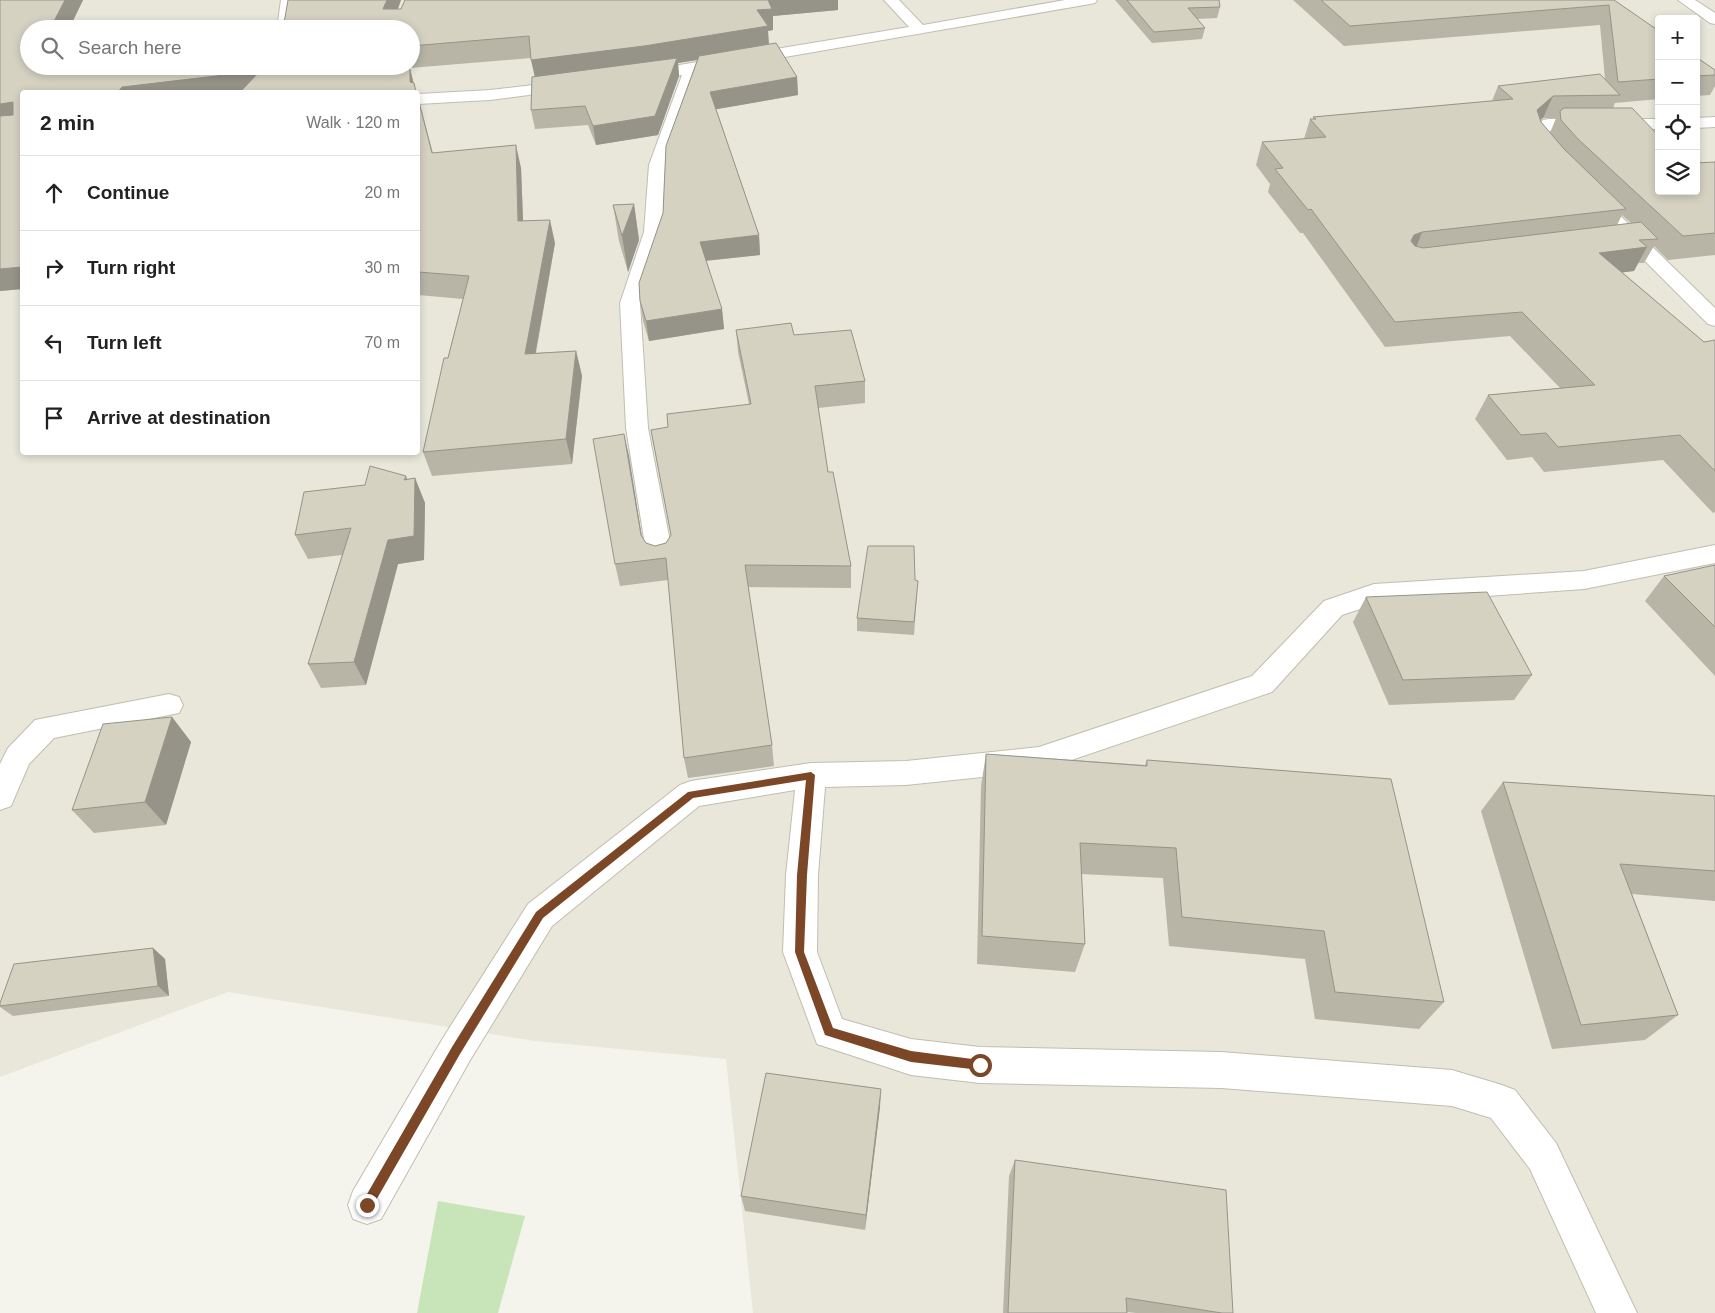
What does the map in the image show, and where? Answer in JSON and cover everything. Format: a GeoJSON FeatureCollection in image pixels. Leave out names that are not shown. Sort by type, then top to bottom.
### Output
{"type":"FeatureCollection","features":[{"type":"Feature","properties":{"kind":"street"},"geometry":{"type":"LineString","coordinates":[[285,20],[288,0]]}},
{"type":"Feature","properties":{"kind":"street"},"geometry":{"type":"LineString","coordinates":[[891,0],[919,29]]}},
{"type":"Feature","properties":{"kind":"street"},"geometry":{"type":"LineString","coordinates":[[627,78],[1090,0]]}},
{"type":"Feature","properties":{"kind":"street"},"geometry":{"type":"LineString","coordinates":[[1685,0],[1715,20]]}},
{"type":"Feature","properties":{"kind":"street"},"geometry":{"type":"LineString","coordinates":[[660,557],[637,428],[630,303],[654,232],[658,165],[692,68]]}},
{"type":"Feature","properties":{"kind":"street"},"geometry":{"type":"LineString","coordinates":[[420,99],[490,95],[578,84]]}},
{"type":"Feature","properties":{"kind":"street"},"geometry":{"type":"LineString","coordinates":[[1700,123],[1715,122]]}},
{"type":"Feature","properties":{"kind":"street"},"geometry":{"type":"LineString","coordinates":[[1560,167],[1541,144],[1538,132],[1548,124],[1655,124]]}},
{"type":"Feature","properties":{"kind":"street"},"geometry":{"type":"LineString","coordinates":[[1580,186],[1624,240],[1715,320]]}},
{"type":"Feature","properties":{"kind":"street"},"geometry":{"type":"LineString","coordinates":[[367,1205],[456,1050],[540,915],[691,794],[811,775],[906,772],[1038,759],[1262,684],[1333,608],[1374,594],[1584,580],[1715,554]]}},
{"type":"Feature","properties":{"kind":"street"},"geometry":{"type":"LineString","coordinates":[[0,798],[18,757],[45,728],[169,705]]}},
{"type":"Feature","properties":{"kind":"street"},"geometry":{"type":"LineString","coordinates":[[811,775],[802,875],[800,952],[829,1032],[911,1057],[980,1065],[1221,1070],[1452,1088],[1502,1103],[1543,1156],[1617,1313]]}},
{"type":"Feature","properties":{"kind":"shaded area"},"geometry":{"type":"Polygon","coordinates":[[[0,0],[1715,0],[1715,1313],[753,1313],[726,1059],[535,1041],[228,992],[0,1077],[0,0]]]}},
{"type":"Feature","properties":{"kind":"green space"},"geometry":{"type":"Polygon","coordinates":[[[438,1201],[525,1216],[498,1313],[417,1313],[438,1201]]]}},
{"type":"Feature","properties":{"kind":"building"},"geometry":{"type":"Polygon","coordinates":[[[0,0],[65,0],[55,20],[20,20],[20,75],[224,75],[122,87],[120,90],[20,90],[20,267],[0,269],[0,116],[13,115],[13,102],[0,104],[0,0]]]}},
{"type":"Feature","properties":{"kind":"building"},"geometry":{"type":"Polygon","coordinates":[[[288,0],[387,0],[383,9],[401,9],[405,0],[768,0],[772,9],[757,10],[768,26],[644,46],[531,60],[529,36],[420,45],[420,20],[285,20],[288,0]]]}},
{"type":"Feature","properties":{"kind":"building"},"geometry":{"type":"Polygon","coordinates":[[[1127,0],[1219,0],[1220,7],[1188,8],[1205,28],[1154,32],[1127,0]]]}},
{"type":"Feature","properties":{"kind":"building"},"geometry":{"type":"Polygon","coordinates":[[[1321,0],[1614,0],[1655,28],[1655,79],[1618,82],[1609,5],[1350,26],[1321,0]]]}},
{"type":"Feature","properties":{"kind":"building"},"geometry":{"type":"Polygon","coordinates":[[[776,43],[797,77],[710,92],[759,235],[700,242],[722,309],[646,321],[640,301],[639,283],[663,213],[666,146],[699,56],[776,43]]]}},
{"type":"Feature","properties":{"kind":"building"},"geometry":{"type":"Polygon","coordinates":[[[677,58],[655,116],[593,126],[585,106],[531,110],[532,77],[677,58]]]}},
{"type":"Feature","properties":{"kind":"building"},"geometry":{"type":"Polygon","coordinates":[[[1700,60],[1715,70],[1715,75],[1700,76],[1700,60]]]}},
{"type":"Feature","properties":{"kind":"building"},"geometry":{"type":"Polygon","coordinates":[[[1600,74],[1620,95],[1553,96],[1537,110],[1541,122],[1564,149],[1626,209],[1422,232],[1414,235],[1411,241],[1415,246],[1423,248],[1641,222],[1658,239],[1639,240],[1647,247],[1599,253],[1704,342],[1715,340],[1715,471],[1680,435],[1558,447],[1546,433],[1521,435],[1488,395],[1595,385],[1522,312],[1395,322],[1311,209],[1308,210],[1275,169],[1283,168],[1262,142],[1326,137],[1310,119],[1316,119],[1313,117],[1513,99],[1498,86],[1600,74]]]}},
{"type":"Feature","properties":{"kind":"building"},"geometry":{"type":"Polygon","coordinates":[[[256,75],[410,75],[410,82],[414,83],[416,90],[242,90],[256,75]]]}},
{"type":"Feature","properties":{"kind":"building"},"geometry":{"type":"Polygon","coordinates":[[[420,106],[432,153],[516,145],[518,221],[550,220],[525,354],[576,351],[566,439],[423,452],[444,358],[448,358],[469,276],[420,272],[420,106]]]}},
{"type":"Feature","properties":{"kind":"building"},"geometry":{"type":"Polygon","coordinates":[[[1564,108],[1632,108],[1655,132],[1655,195],[1700,195],[1700,163],[1715,162],[1715,233],[1683,236],[1578,139],[1561,120],[1560,111],[1564,108]]]}},
{"type":"Feature","properties":{"kind":"building"},"geometry":{"type":"Polygon","coordinates":[[[634,204],[622,236],[613,205],[634,204]]]}},
{"type":"Feature","properties":{"kind":"building"},"geometry":{"type":"Polygon","coordinates":[[[791,323],[794,335],[851,330],[865,381],[815,386],[828,472],[833,472],[851,566],[745,565],[772,745],[684,758],[666,558],[615,564],[593,439],[624,434],[641,535],[646,543],[655,546],[666,543],[671,535],[651,430],[668,427],[667,414],[751,404],[736,330],[791,323]]]}},
{"type":"Feature","properties":{"kind":"building"},"geometry":{"type":"Polygon","coordinates":[[[370,466],[406,476],[404,480],[415,478],[414,536],[388,540],[354,662],[308,664],[351,528],[295,535],[304,492],[365,485],[370,466]]]}},
{"type":"Feature","properties":{"kind":"building"},"geometry":{"type":"Polygon","coordinates":[[[868,546],[914,546],[915,580],[918,581],[914,622],[857,618],[868,546]]]}},
{"type":"Feature","properties":{"kind":"building"},"geometry":{"type":"Polygon","coordinates":[[[1715,565],[1715,627],[1664,576],[1715,565]]]}},
{"type":"Feature","properties":{"kind":"building"},"geometry":{"type":"Polygon","coordinates":[[[1487,592],[1532,675],[1403,680],[1366,597],[1487,592]]]}},
{"type":"Feature","properties":{"kind":"building"},"geometry":{"type":"Polygon","coordinates":[[[172,717],[145,802],[72,810],[103,724],[172,717]]]}},
{"type":"Feature","properties":{"kind":"building"},"geometry":{"type":"Polygon","coordinates":[[[986,754],[1147,766],[1147,760],[1391,779],[1444,1002],[1335,992],[1324,931],[1182,917],[1176,848],[1080,843],[1085,944],[982,936],[986,754]]]}},
{"type":"Feature","properties":{"kind":"building"},"geometry":{"type":"Polygon","coordinates":[[[1503,782],[1715,796],[1715,871],[1620,864],[1678,1015],[1581,1025],[1503,782]]]}},
{"type":"Feature","properties":{"kind":"building"},"geometry":{"type":"Polygon","coordinates":[[[153,948],[158,986],[0,1006],[14,964],[153,948]]]}},
{"type":"Feature","properties":{"kind":"building"},"geometry":{"type":"Polygon","coordinates":[[[766,1073],[881,1089],[866,1215],[741,1196],[766,1073]]]}},
{"type":"Feature","properties":{"kind":"building"},"geometry":{"type":"Polygon","coordinates":[[[1015,1160],[1226,1190],[1233,1313],[1222,1313],[1126,1298],[1127,1313],[1008,1313],[1015,1160]]]}},
{"type":"Feature","properties":{"kind":"route"},"geometry":{"type":"LineString","coordinates":[[367,1205],[456,1050],[540,915],[691,794],[811,775],[802,875],[800,952],[829,1032],[911,1057],[980,1065]]}}]}
